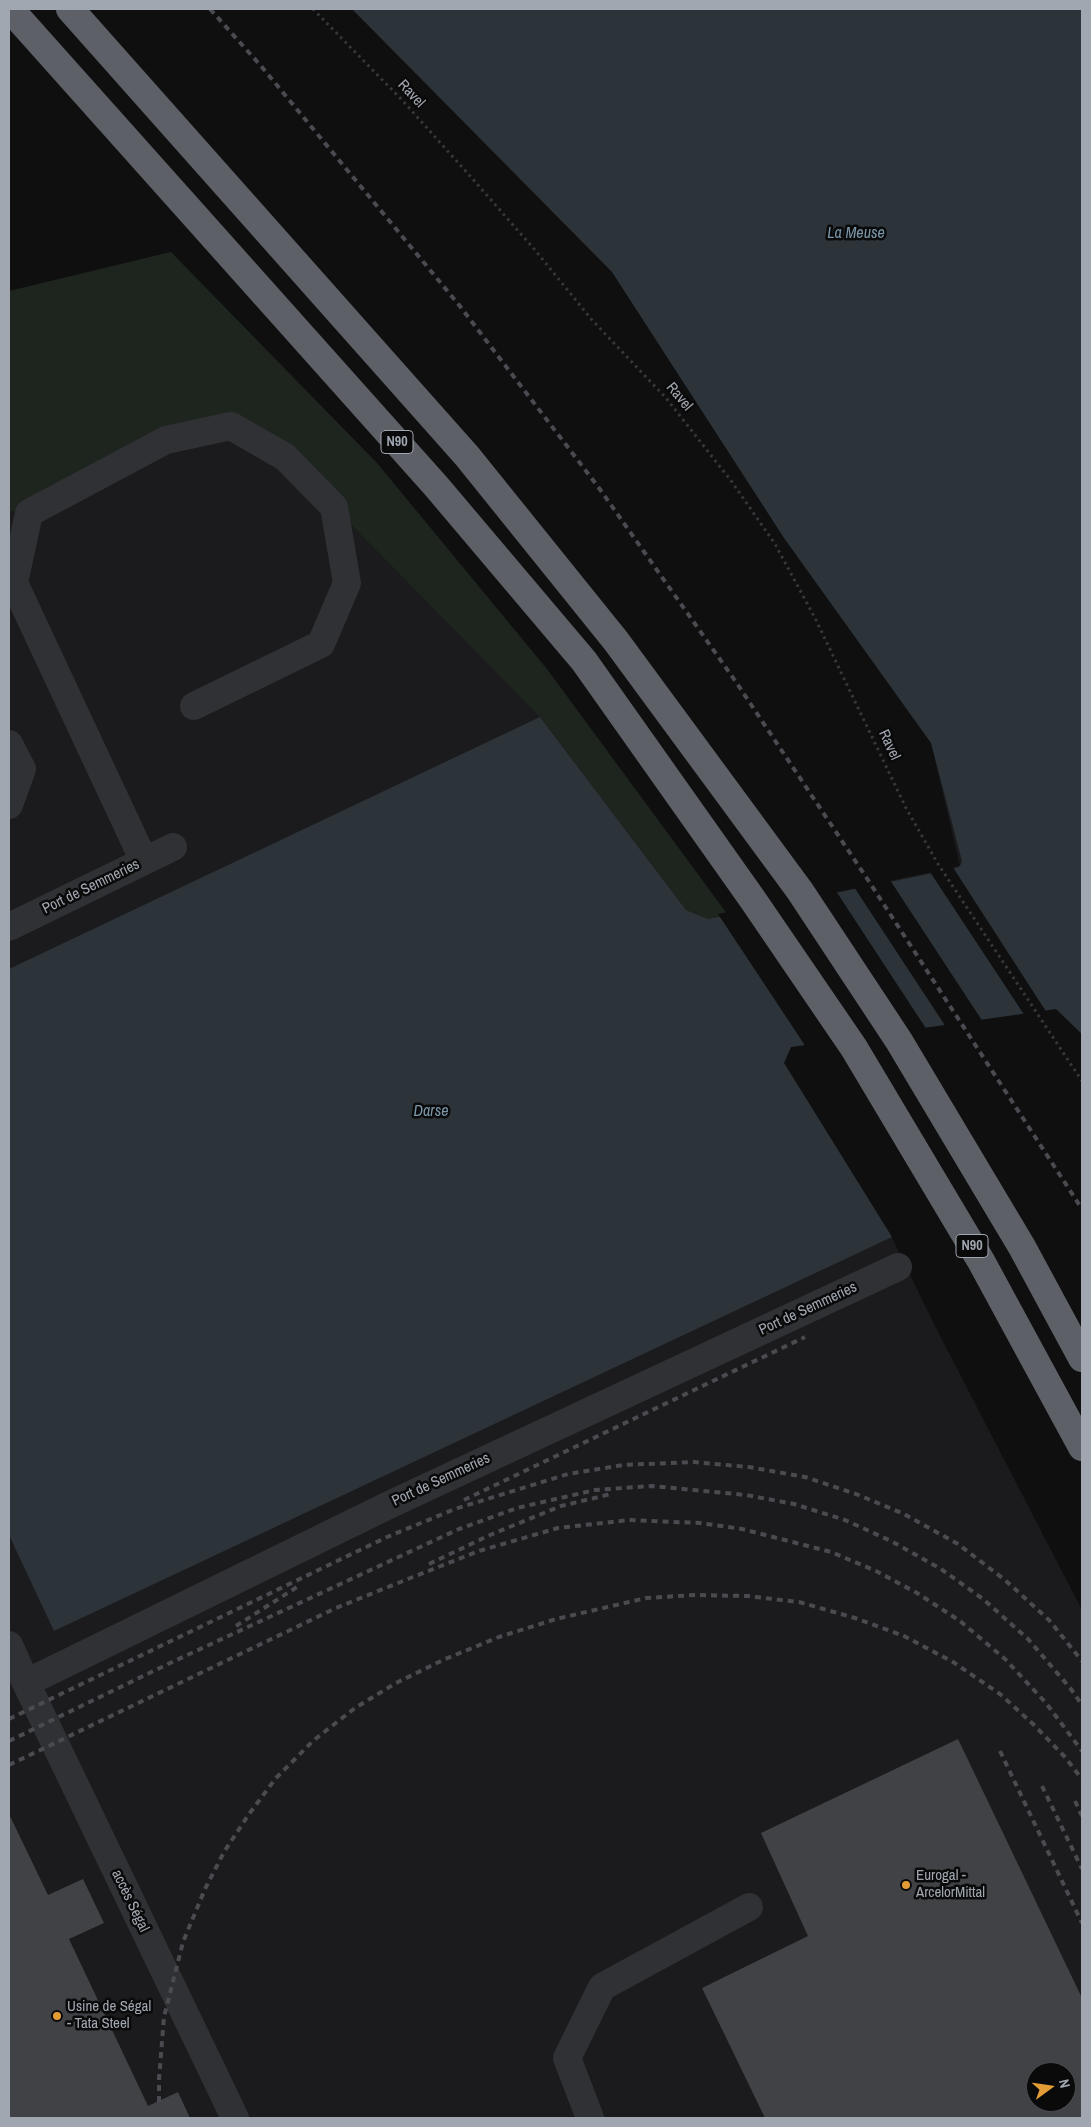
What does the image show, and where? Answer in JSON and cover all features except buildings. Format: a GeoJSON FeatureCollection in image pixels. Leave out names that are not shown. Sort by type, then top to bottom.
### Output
{"type":"FeatureCollection","features":[{"type":"Feature","properties":{"kind":"highway","name":"N90"},"geometry":{"type":"LineString","coordinates":[[10,9],[436,486],[584,661],[753,900],[854,1048],[981,1261],[1082,1447]]}},
{"type":"Feature","properties":{"kind":"highway"},"geometry":{"type":"LineString","coordinates":[[70,9],[467,456],[616,641],[800,891],[899,1041],[1022,1247],[1082,1358]]}},
{"type":"Feature","properties":{"kind":"lane"},"geometry":{"type":"LineString","coordinates":[[144,861],[14,583],[29,513],[166,440],[231,426],[285,457],[334,507],[346,583],[322,644],[194,706]]}},
{"type":"Feature","properties":{"kind":"lane"},"geometry":{"type":"LineString","coordinates":[[9,744],[22,769],[9,805]]}},
{"type":"Feature","properties":{"kind":"lane","name":"Port de Semmeries"},"geometry":{"type":"LineString","coordinates":[[9,927],[173,847]]}},
{"type":"Feature","properties":{"kind":"lane","name":"Port de Semmeries"},"geometry":{"type":"LineString","coordinates":[[26,1683],[391,1504],[898,1267]]}},
{"type":"Feature","properties":{"kind":"lane"},"geometry":{"type":"LineString","coordinates":[[9,1645],[26,1683]]}},
{"type":"Feature","properties":{"kind":"lane","name":"accès Ségal"},"geometry":{"type":"LineString","coordinates":[[26,1683],[235,2118]]}},
{"type":"Feature","properties":{"kind":"lane"},"geometry":{"type":"LineString","coordinates":[[590,2118],[567,2058],[602,1987],[749,1906]]}},
{"type":"Feature","properties":{"kind":"path","name":"Ravel"},"geometry":{"type":"LineString","coordinates":[[313,9],[402,100],[470,176],[535,250],[592,320],[666,398],[732,482],[774,544],[815,618],[906,808],[938,864],[1039,1019],[1082,1081]]}},
{"type":"Feature","properties":{"kind":"shaded area"},"geometry":{"type":"Polygon","coordinates":[[[171,252],[540,717],[686,910],[708,919],[960,866],[931,743],[1082,1034],[1056,1009],[791,1047],[784,1063],[892,1238],[936,1328],[1082,1610],[1082,2118],[9,2118],[9,291],[171,252]]]}},
{"type":"Feature","properties":{"kind":"shaded area"},"geometry":{"type":"Polygon","coordinates":[[[171,252],[377,463],[547,669],[728,915],[708,919],[686,910],[540,717],[334,507],[231,426],[29,513],[9,511],[9,291],[171,252]]]}},
{"type":"Feature","properties":{"kind":"water","name":"Darse"},"geometry":{"type":"Polygon","coordinates":[[[352,9],[1082,9],[1082,1034],[1056,1009],[791,1047],[784,1063],[892,1237],[54,1631],[9,1535],[9,969],[540,717],[686,910],[708,919],[953,869],[960,866],[962,861],[931,743],[784,538],[612,272],[352,9]]]}},
{"type":"Feature","properties":{"kind":"pier"},"geometry":{"type":"Polygon","coordinates":[[[952,867],[1047,1013],[1025,1016],[930,872],[952,867]]]}},
{"type":"Feature","properties":{"kind":"pier"},"geometry":{"type":"Polygon","coordinates":[[[890,880],[983,1022],[946,1027],[854,887],[890,880]]]}},
{"type":"Feature","properties":{"kind":"pier"},"geometry":{"type":"Polygon","coordinates":[[[836,891],[927,1030],[806,1047],[718,914],[836,891]]]}},
{"type":"Feature","properties":{"kind":"railway"},"geometry":{"type":"LineString","coordinates":[[210,9],[261,66],[459,305],[599,488],[736,682],[866,877],[1082,1209]]}},
{"type":"Feature","properties":{"kind":"railway"},"geometry":{"type":"LineString","coordinates":[[464,1500],[805,1337]]}},
{"type":"Feature","properties":{"kind":"railway"},"geometry":{"type":"LineString","coordinates":[[9,1719],[387,1537],[455,1509],[568,1474],[623,1465],[694,1462],[749,1467],[805,1477],[856,1494],[904,1514],[958,1544],[1005,1580],[1049,1620],[1082,1661]]}},
{"type":"Feature","properties":{"kind":"railway"},"geometry":{"type":"LineString","coordinates":[[9,1741],[168,1664],[459,1529],[517,1508],[595,1490],[652,1486],[746,1495],[794,1504],[845,1520],[891,1541],[941,1569],[983,1599],[1028,1639],[1071,1689],[1082,1705]]}},
{"type":"Feature","properties":{"kind":"railway"},"geometry":{"type":"LineString","coordinates":[[429,1564],[490,1535],[561,1506],[611,1494]]}},
{"type":"Feature","properties":{"kind":"railway"},"geometry":{"type":"LineString","coordinates":[[9,1765],[336,1608],[413,1577],[479,1551],[558,1528],[629,1520],[700,1523],[742,1529],[831,1552],[876,1571],[917,1593],[960,1621],[1005,1659],[1046,1703],[1082,1751]]}},
{"type":"Feature","properties":{"kind":"railway"},"geometry":{"type":"LineString","coordinates":[[236,1626],[297,1587]]}},
{"type":"Feature","properties":{"kind":"railway"},"geometry":{"type":"LineString","coordinates":[[159,2102],[164,2017],[183,1942],[205,1889],[224,1852],[249,1814],[276,1778],[314,1740],[355,1708],[396,1683],[443,1660],[499,1637],[556,1619],[646,1598],[695,1595],[747,1596],[799,1602],[855,1618],[904,1636],[953,1662],[1000,1694],[1064,1756],[1082,1779]]}},
{"type":"Feature","properties":{"kind":"railway"},"geometry":{"type":"LineString","coordinates":[[1000,1751],[1082,1923]]}},
{"type":"Feature","properties":{"kind":"railway"},"geometry":{"type":"LineString","coordinates":[[1042,1786],[1082,1869]]}},
{"type":"Feature","properties":{"kind":"railway"},"geometry":{"type":"LineString","coordinates":[[1075,1801],[1082,1816]]}},
{"type":"Feature","properties":{"kind":"place","name":"Eurogal - ArcelorMittal"},"geometry":{"type":"Point","coordinates":[906,1885]}},
{"type":"Feature","properties":{"kind":"place","name":"Usine de Ségal - Tata Steel"},"geometry":{"type":"Point","coordinates":[57,2016]}},
{"type":"Feature","properties":{"kind":"water label","name":"La Meuse"},"geometry":{"type":"Point","coordinates":[856,234]}}]}
